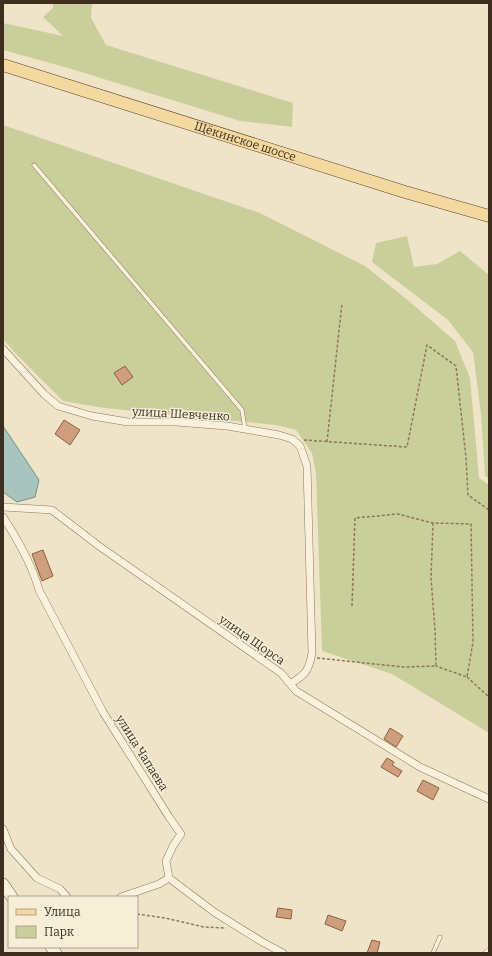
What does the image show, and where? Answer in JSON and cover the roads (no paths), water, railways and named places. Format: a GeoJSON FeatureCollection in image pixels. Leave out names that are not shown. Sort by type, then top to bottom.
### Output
{"type":"FeatureCollection","features":[{"type":"Feature","properties":{"kind":"main road","name":"Щёкинское шоссе"},"geometry":{"type":"LineString","coordinates":[[3,65],[405,192],[489,216]]}},
{"type":"Feature","properties":{"kind":"main road"},"geometry":{"type":"LineString","coordinates":[[3,884],[11,896]]}},
{"type":"Feature","properties":{"kind":"street","name":"улица Шевченко"},"geometry":{"type":"LineString","coordinates":[[3,349],[44,394],[58,406],[92,416],[128,422],[176,422],[227,426],[279,435],[292,439],[300,446],[307,466],[312,657],[310,666],[303,676],[290,684]]}},
{"type":"Feature","properties":{"kind":"street","name":"улица Щорса"},"geometry":{"type":"LineString","coordinates":[[3,507],[52,510],[99,546],[281,673],[296,691],[420,767],[489,799]]}},
{"type":"Feature","properties":{"kind":"street","name":"улица Чапаева"},"geometry":{"type":"LineString","coordinates":[[3,517],[15,534],[35,574],[39,590],[103,712],[169,818],[181,834],[166,861],[169,878]]}},
{"type":"Feature","properties":{"kind":"street"},"geometry":{"type":"LineString","coordinates":[[3,829],[11,849],[37,878],[60,889],[66,896]]}},
{"type":"Feature","properties":{"kind":"street"},"geometry":{"type":"LineString","coordinates":[[124,896],[159,884],[169,878],[206,907],[283,953]]}},
{"type":"Feature","properties":{"kind":"lane"},"geometry":{"type":"LineString","coordinates":[[34,165],[242,410],[245,429]]}},
{"type":"Feature","properties":{"kind":"lane"},"geometry":{"type":"LineString","coordinates":[[433,953],[440,937]]}},
{"type":"Feature","properties":{"kind":"water"},"geometry":{"type":"Polygon","coordinates":[[[3,426],[39,480],[35,497],[17,502],[3,492],[3,426]]]}}]}
